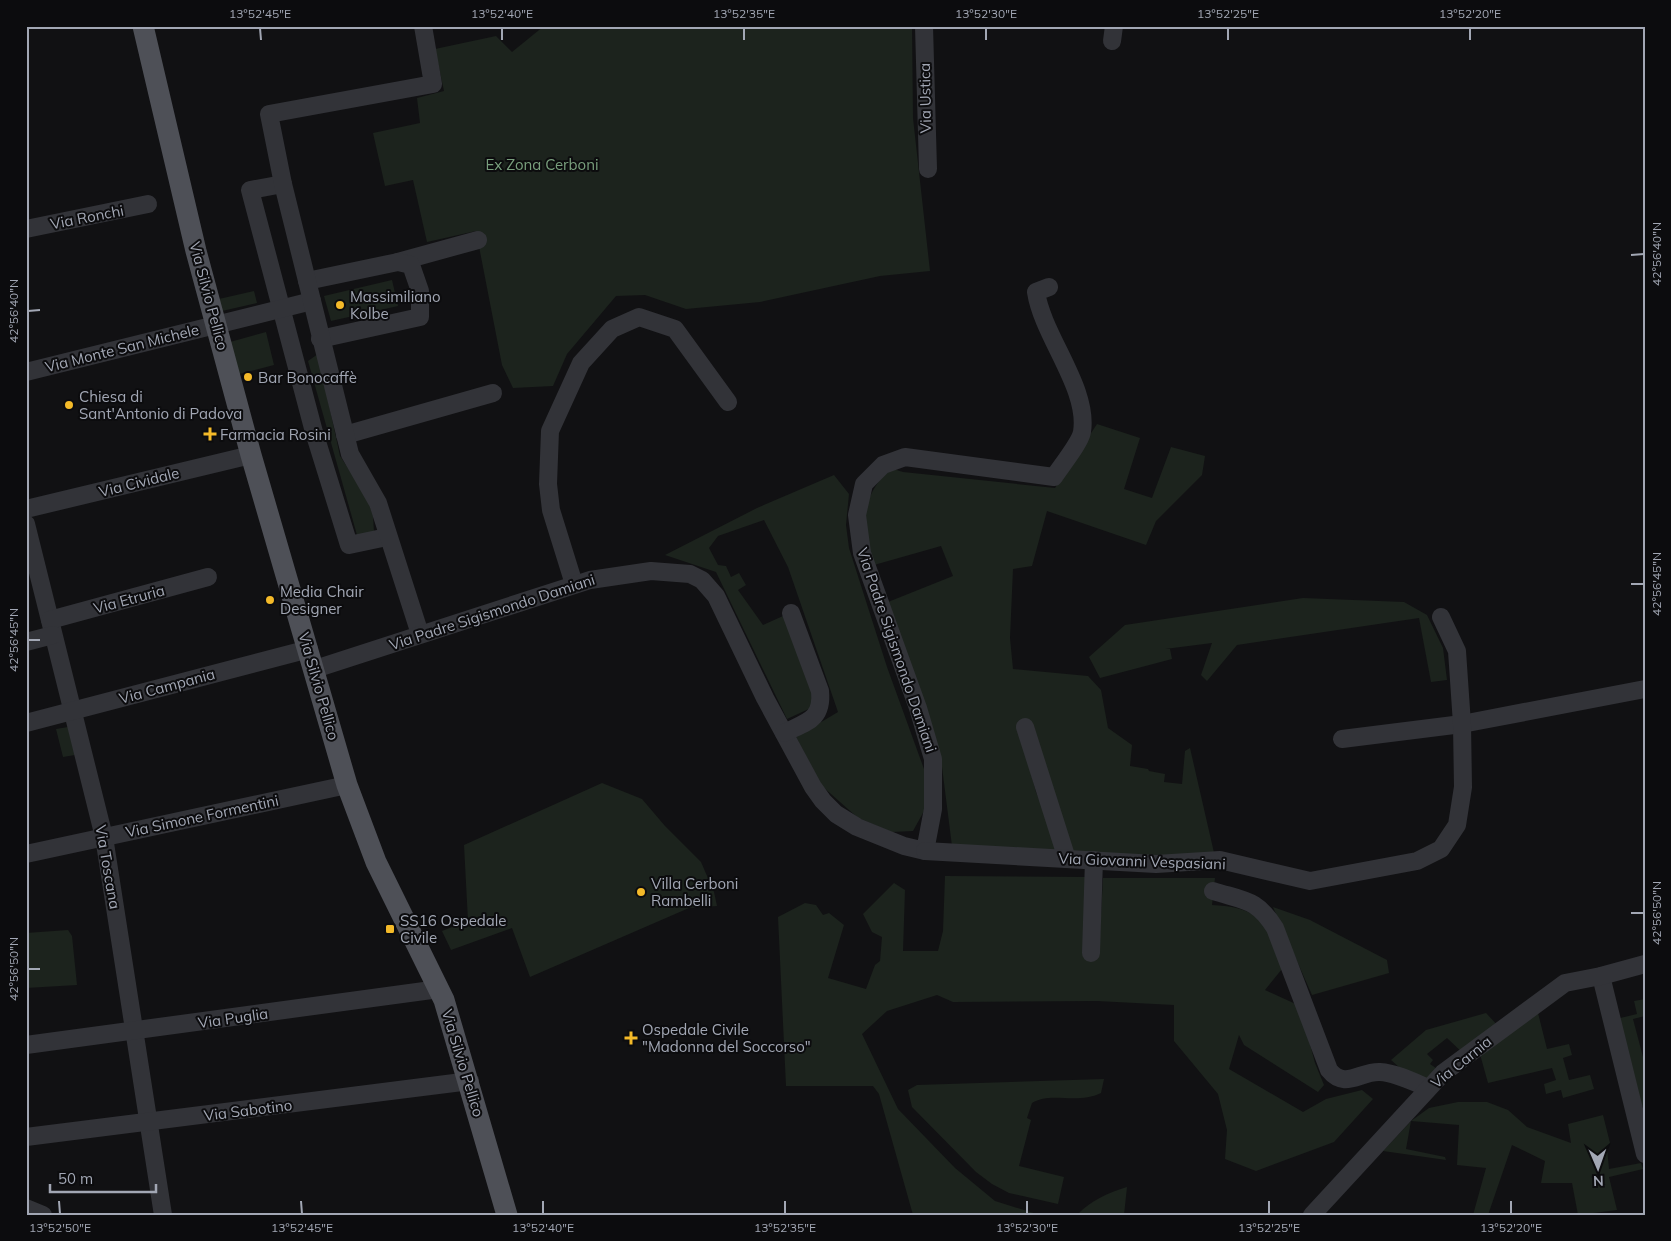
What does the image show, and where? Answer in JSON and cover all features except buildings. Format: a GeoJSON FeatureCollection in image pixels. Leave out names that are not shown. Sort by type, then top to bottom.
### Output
{"type":"FeatureCollection","features":[{"type":"Feature","properties":{"kind":"main road","name":"Via Silvio Pellico"},"geometry":{"type":"LineString","coordinates":[[143,26],[194,242],[252,455],[348,785],[376,862],[440,989],[470,1081],[507,1215]]}},
{"type":"Feature","properties":{"kind":"street"},"geometry":{"type":"LineString","coordinates":[[420,634],[386,537],[378,503],[350,454],[283,184],[269,114],[434,84],[423,26]]}},
{"type":"Feature","properties":{"kind":"street","name":"Via Ustica"},"geometry":{"type":"LineString","coordinates":[[924,26],[928,169]]}},
{"type":"Feature","properties":{"kind":"street"},"geometry":{"type":"LineString","coordinates":[[283,184],[250,190],[314,432],[348,545],[386,537]]}},
{"type":"Feature","properties":{"kind":"street","name":"Via Ronchi"},"geometry":{"type":"LineString","coordinates":[[26,229],[148,204]]}},
{"type":"Feature","properties":{"kind":"street"},"geometry":{"type":"LineString","coordinates":[[307,281],[398,262],[478,240]]}},
{"type":"Feature","properties":{"kind":"street"},"geometry":{"type":"LineString","coordinates":[[320,339],[420,317],[420,291],[410,265],[398,262]]}},
{"type":"Feature","properties":{"kind":"street","name":"Via Padre Sigismondo Damiani"},"geometry":{"type":"LineString","coordinates":[[315,669],[574,584],[620,574],[651,571],[684,573],[702,580],[716,596],[784,733],[816,792],[836,814],[862,830],[904,846],[926,851],[933,809],[933,760],[918,708],[862,553],[857,515],[864,484],[883,465],[905,457],[1054,477],[1082,433],[1081,402],[1039,310],[1036,292],[1049,287]]}},
{"type":"Feature","properties":{"kind":"street","name":"Via Monte San Michele"},"geometry":{"type":"LineString","coordinates":[[26,372],[312,301]]}},
{"type":"Feature","properties":{"kind":"street"},"geometry":{"type":"LineString","coordinates":[[574,584],[550,510],[548,484],[550,432],[581,363],[612,329],[639,317],[675,329],[728,402]]}},
{"type":"Feature","properties":{"kind":"street"},"geometry":{"type":"LineString","coordinates":[[345,435],[493,393]]}},
{"type":"Feature","properties":{"kind":"street","name":"Via Cividale"},"geometry":{"type":"LineString","coordinates":[[26,509],[252,455]]}},
{"type":"Feature","properties":{"kind":"street","name":"Via Toscana"},"geometry":{"type":"LineString","coordinates":[[26,524],[31,565],[74,711],[104,837],[136,1032],[163,1215]]}},
{"type":"Feature","properties":{"kind":"street","name":"Via Etruria"},"geometry":{"type":"LineString","coordinates":[[26,642],[51,628],[208,577]]}},
{"type":"Feature","properties":{"kind":"street"},"geometry":{"type":"LineString","coordinates":[[784,733],[812,719],[820,704],[820,691],[791,613]]}},
{"type":"Feature","properties":{"kind":"street","name":"Via Giovanni Vespasiani"},"geometry":{"type":"LineString","coordinates":[[926,851],[1156,864],[1220,860],[1310,881],[1417,861],[1441,849],[1457,825],[1463,788],[1462,724],[1457,651],[1440,617]]}},
{"type":"Feature","properties":{"kind":"street","name":"Via Campania"},"geometry":{"type":"LineString","coordinates":[[26,723],[309,649]]}},
{"type":"Feature","properties":{"kind":"street"},"geometry":{"type":"LineString","coordinates":[[1342,739],[1462,724],[1645,689]]}},
{"type":"Feature","properties":{"kind":"street"},"geometry":{"type":"LineString","coordinates":[[1025,727],[1067,859]]}},
{"type":"Feature","properties":{"kind":"street","name":"Via Simone Formentini"},"geometry":{"type":"LineString","coordinates":[[26,854],[348,785]]}},
{"type":"Feature","properties":{"kind":"street"},"geometry":{"type":"LineString","coordinates":[[1091,953],[1094,860]]}},
{"type":"Feature","properties":{"kind":"street"},"geometry":{"type":"LineString","coordinates":[[1213,891],[1254,904],[1264,911],[1276,928],[1329,1070],[1333,1075],[1342,1079],[1354,1079],[1368,1073],[1379,1072],[1428,1088]]}},
{"type":"Feature","properties":{"kind":"street","name":"Via Carnia"},"geometry":{"type":"LineString","coordinates":[[1312,1215],[1442,1073],[1565,983],[1601,976],[1645,964]]}},
{"type":"Feature","properties":{"kind":"street"},"geometry":{"type":"LineString","coordinates":[[1601,976],[1645,1154]]}},
{"type":"Feature","properties":{"kind":"street","name":"Via Puglia"},"geometry":{"type":"LineString","coordinates":[[26,1045],[136,1032],[440,989]]}},
{"type":"Feature","properties":{"kind":"street","name":"Via Sabotino"},"geometry":{"type":"LineString","coordinates":[[26,1138],[470,1081]]}},
{"type":"Feature","properties":{"kind":"street"},"geometry":{"type":"LineString","coordinates":[[26,1208],[43,1215]]}},
{"type":"Feature","properties":{"kind":"green space","name":"Ex Zona Cerboni"},"geometry":{"type":"Polygon","coordinates":[[[544,26],[912,26],[913,118],[930,271],[880,276],[760,302],[686,309],[645,295],[616,296],[567,354],[553,386],[513,388],[502,365],[476,231],[427,242],[413,180],[385,186],[373,133],[420,123],[417,98],[444,91],[435,49],[496,36],[512,52],[544,26]]]}},
{"type":"Feature","properties":{"kind":"green space"},"geometry":{"type":"Polygon","coordinates":[[[392,280],[398,306],[331,321],[324,296],[392,280]]]}},
{"type":"Feature","properties":{"kind":"green space"},"geometry":{"type":"Polygon","coordinates":[[[254,291],[257,303],[222,311],[219,299],[254,291]]]}},
{"type":"Feature","properties":{"kind":"green space"},"geometry":{"type":"Polygon","coordinates":[[[266,332],[274,365],[239,374],[230,342],[266,332]]]}},
{"type":"Feature","properties":{"kind":"green space"},"geometry":{"type":"Polygon","coordinates":[[[318,354],[340,456],[367,497],[373,516],[374,532],[357,535],[308,361],[318,354]]]}},
{"type":"Feature","properties":{"kind":"green space"},"geometry":{"type":"Polygon","coordinates":[[[1097,424],[1140,438],[1124,489],[1152,498],[1171,447],[1205,456],[1202,475],[1156,521],[1146,545],[1047,511],[1032,566],[1013,569],[1010,638],[1013,669],[1088,676],[1101,690],[1108,728],[1132,745],[1130,766],[1165,774],[1164,782],[1182,784],[1185,751],[1190,748],[1215,857],[1071,859],[1027,758],[1036,792],[1064,859],[953,854],[941,759],[888,602],[953,576],[941,546],[874,565],[866,537],[865,514],[868,503],[872,492],[890,468],[903,472],[1055,488],[1097,424]]]}},
{"type":"Feature","properties":{"kind":"green space"},"geometry":{"type":"Polygon","coordinates":[[[834,475],[849,494],[846,525],[849,548],[887,667],[924,769],[924,811],[913,831],[892,832],[858,818],[822,786],[796,737],[838,712],[788,567],[764,520],[718,536],[709,548],[718,565],[726,566],[731,577],[739,573],[746,585],[738,590],[763,625],[783,616],[814,690],[813,707],[787,719],[716,572],[665,555],[757,508],[834,475]]]}},
{"type":"Feature","properties":{"kind":"green space"},"geometry":{"type":"Polygon","coordinates":[[[1303,598],[1404,602],[1427,615],[1443,648],[1447,680],[1431,682],[1419,618],[1237,645],[1207,681],[1201,675],[1212,643],[1165,649],[1170,649],[1172,659],[1100,678],[1089,657],[1125,625],[1303,598]]]}},
{"type":"Feature","properties":{"kind":"green space"},"geometry":{"type":"Polygon","coordinates":[[[68,727],[75,755],[63,757],[56,729],[68,727]]]}},
{"type":"Feature","properties":{"kind":"green space"},"geometry":{"type":"Polygon","coordinates":[[[602,783],[642,799],[665,826],[701,862],[714,892],[717,906],[689,908],[530,977],[512,928],[451,950],[442,931],[468,921],[464,845],[602,783]]]}},
{"type":"Feature","properties":{"kind":"green space"},"geometry":{"type":"Polygon","coordinates":[[[945,876],[1086,877],[1099,953],[1103,878],[1215,878],[1212,905],[1242,910],[1253,915],[1261,921],[1273,941],[1282,969],[1265,990],[1300,1006],[1315,1063],[1324,1085],[1318,1092],[1244,1045],[1239,1035],[1229,1069],[1303,1112],[1326,1099],[1362,1090],[1373,1099],[1334,1142],[1256,1171],[1225,1159],[1227,1130],[1218,1094],[1174,1041],[1174,1005],[1097,1001],[953,1002],[937,995],[887,1011],[862,1034],[898,1109],[955,1168],[995,1201],[1040,1215],[913,1215],[879,1094],[873,1086],[786,1086],[778,917],[805,903],[816,905],[823,915],[829,913],[844,925],[828,978],[866,989],[875,965],[880,961],[882,937],[872,932],[863,914],[894,883],[905,890],[903,951],[938,951],[943,931],[945,876]]]}},
{"type":"Feature","properties":{"kind":"green space"},"geometry":{"type":"Polygon","coordinates":[[[1273,907],[1310,920],[1387,960],[1389,973],[1312,995],[1273,907]]]}},
{"type":"Feature","properties":{"kind":"green space"},"geometry":{"type":"Polygon","coordinates":[[[68,930],[72,936],[77,985],[26,988],[26,933],[68,930]]]}},
{"type":"Feature","properties":{"kind":"green space"},"geometry":{"type":"Polygon","coordinates":[[[1645,999],[1645,1016],[1633,1019],[1643,1057],[1645,1057],[1645,1106],[1634,1108],[1612,1020],[1637,1014],[1634,1001],[1645,999]]]}},
{"type":"Feature","properties":{"kind":"green space"},"geometry":{"type":"Polygon","coordinates":[[[1537,1009],[1547,1049],[1569,1044],[1572,1055],[1563,1058],[1569,1080],[1590,1075],[1594,1089],[1563,1098],[1561,1090],[1546,1094],[1544,1084],[1556,1080],[1552,1068],[1488,1083],[1478,1047],[1466,1056],[1447,1038],[1427,1054],[1433,1060],[1430,1064],[1443,1073],[1417,1083],[1391,1060],[1426,1030],[1486,1013],[1502,1030],[1537,1009]]]}},
{"type":"Feature","properties":{"kind":"green space"},"geometry":{"type":"Polygon","coordinates":[[[1104,1079],[1101,1093],[1092,1096],[1082,1098],[1047,1098],[1032,1103],[1027,1118],[1031,1120],[1019,1166],[1064,1177],[1058,1204],[1009,1193],[992,1184],[976,1172],[912,1107],[908,1090],[917,1085],[1104,1079]]]}},
{"type":"Feature","properties":{"kind":"green space"},"geometry":{"type":"Polygon","coordinates":[[[1458,1102],[1487,1102],[1508,1110],[1527,1127],[1571,1143],[1568,1124],[1603,1115],[1610,1143],[1607,1148],[1609,1169],[1641,1163],[1643,1169],[1609,1177],[1617,1210],[1578,1215],[1572,1183],[1541,1183],[1545,1161],[1512,1145],[1488,1215],[1473,1215],[1486,1168],[1457,1165],[1459,1125],[1411,1121],[1429,1108],[1458,1102]]]}},
{"type":"Feature","properties":{"kind":"green space"},"geometry":{"type":"Polygon","coordinates":[[[1411,1121],[1406,1149],[1445,1157],[1446,1160],[1383,1151],[1411,1121]]]}},
{"type":"Feature","properties":{"kind":"green space"},"geometry":{"type":"Polygon","coordinates":[[[1127,1187],[1124,1215],[1077,1215],[1088,1205],[1100,1198],[1127,1187]]]}},
{"type":"Feature","properties":{"kind":"place","name":"Massimiliano Kolbe"},"geometry":{"type":"Point","coordinates":[340,305]}},
{"type":"Feature","properties":{"kind":"place","name":"Bar Bonocaffè"},"geometry":{"type":"Point","coordinates":[248,377]}},
{"type":"Feature","properties":{"kind":"place","name":"Chiesa di Sant'Antonio di Padova"},"geometry":{"type":"Point","coordinates":[69,405]}},
{"type":"Feature","properties":{"kind":"place","name":"Farmacia Rosini"},"geometry":{"type":"Point","coordinates":[210,434]}},
{"type":"Feature","properties":{"kind":"place","name":"Media Chair Designer"},"geometry":{"type":"Point","coordinates":[270,600]}},
{"type":"Feature","properties":{"kind":"place","name":"Villa Cerboni Rambelli"},"geometry":{"type":"Point","coordinates":[641,892]}},
{"type":"Feature","properties":{"kind":"place","name":"SS16 Ospedale Civile"},"geometry":{"type":"Point","coordinates":[390,929]}},
{"type":"Feature","properties":{"kind":"place","name":"Ospedale Civile \"Madonna del Soccorso\""},"geometry":{"type":"Point","coordinates":[631,1038]}}]}
